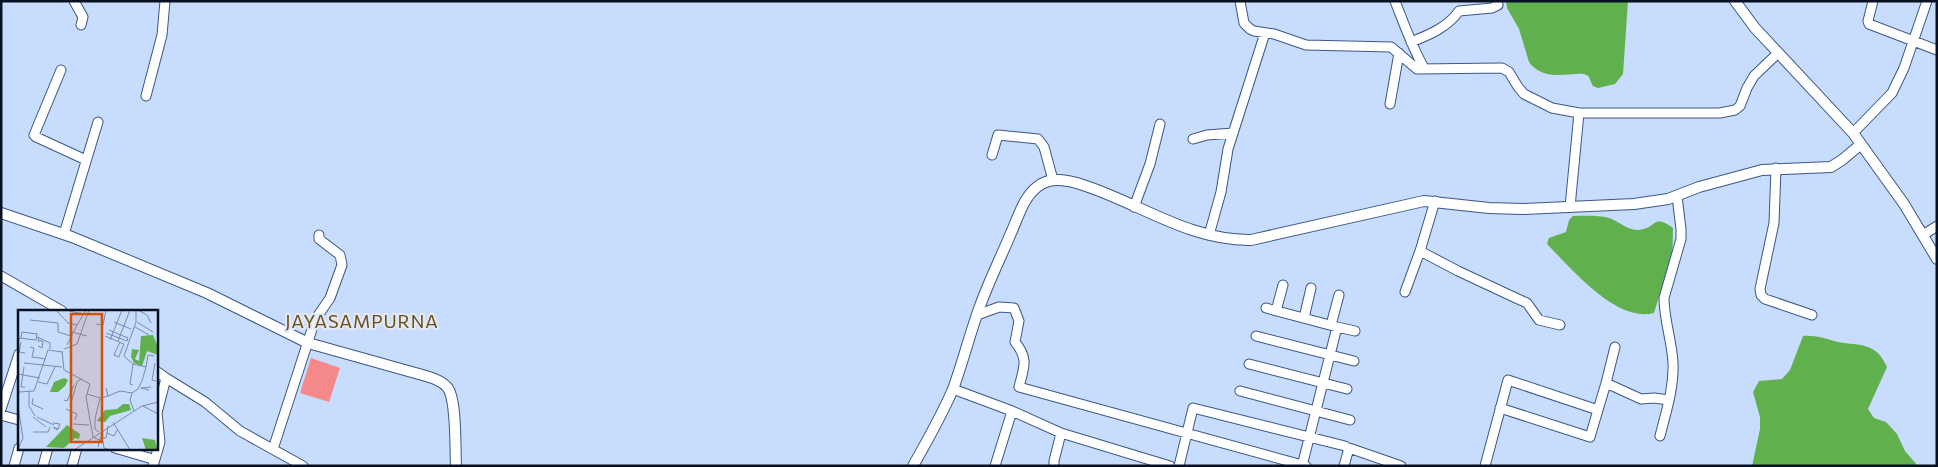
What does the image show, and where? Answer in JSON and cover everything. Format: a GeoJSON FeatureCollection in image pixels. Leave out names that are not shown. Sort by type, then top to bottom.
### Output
{"type":"FeatureCollection","features":[{"type":"Feature","properties":{"kind":"street"},"geometry":{"type":"LineString","coordinates":[[74,1],[83,17],[81,24]]}},
{"type":"Feature","properties":{"kind":"street"},"geometry":{"type":"LineString","coordinates":[[146,96],[162,35],[165,1]]}},
{"type":"Feature","properties":{"kind":"street"},"geometry":{"type":"LineString","coordinates":[[1240,1],[1242,16],[1246,26],[1250,29],[1306,45],[1392,47],[1417,69],[1502,68],[1509,72],[1524,94],[1552,108],[1579,113],[1720,113],[1735,110],[1742,104],[1747,88],[1754,76],[1778,52]]}},
{"type":"Feature","properties":{"kind":"street"},"geometry":{"type":"LineString","coordinates":[[1395,1],[1412,48],[1424,68]]}},
{"type":"Feature","properties":{"kind":"street"},"geometry":{"type":"LineString","coordinates":[[1411,42],[1443,28],[1459,11],[1492,8],[1498,5],[1497,1]]}},
{"type":"Feature","properties":{"kind":"street"},"geometry":{"type":"LineString","coordinates":[[1735,1],[1755,28],[1853,133],[1904,204],[1937,259]]}},
{"type":"Feature","properties":{"kind":"street"},"geometry":{"type":"LineString","coordinates":[[1873,1],[1869,24],[1937,50]]}},
{"type":"Feature","properties":{"kind":"street"},"geometry":{"type":"LineString","coordinates":[[1853,133],[1892,94],[1904,68],[1927,1]]}},
{"type":"Feature","properties":{"kind":"street"},"geometry":{"type":"LineString","coordinates":[[1209,235],[1221,192],[1233,133],[1265,32]]}},
{"type":"Feature","properties":{"kind":"street"},"geometry":{"type":"LineString","coordinates":[[1390,104],[1398,53]]}},
{"type":"Feature","properties":{"kind":"street"},"geometry":{"type":"LineString","coordinates":[[60,70],[34,134],[36,138],[86,160]]}},
{"type":"Feature","properties":{"kind":"street"},"geometry":{"type":"LineString","coordinates":[[1570,207],[1579,113]]}},
{"type":"Feature","properties":{"kind":"street"},"geometry":{"type":"LineString","coordinates":[[64,234],[98,122]]}},
{"type":"Feature","properties":{"kind":"street"},"geometry":{"type":"LineString","coordinates":[[1134,206],[1150,164],[1160,124]]}},
{"type":"Feature","properties":{"kind":"street"},"geometry":{"type":"LineString","coordinates":[[1193,139],[1206,135],[1233,133]]}},
{"type":"Feature","properties":{"kind":"street"},"geometry":{"type":"LineString","coordinates":[[992,155],[998,136],[1038,139],[1044,147],[1052,180]]}},
{"type":"Feature","properties":{"kind":"street"},"geometry":{"type":"LineString","coordinates":[[913,466],[932,432],[952,389],[990,279],[1028,197],[1037,186],[1052,180],[1083,185],[1166,220],[1209,235],[1251,240],[1419,202],[1435,201],[1501,209],[1634,204],[1668,199],[1743,174],[1776,168],[1831,167],[1860,145]]}},
{"type":"Feature","properties":{"kind":"street"},"geometry":{"type":"LineString","coordinates":[[1776,168],[1774,223],[1760,289],[1761,295],[1765,299],[1812,316]]}},
{"type":"Feature","properties":{"kind":"street"},"geometry":{"type":"LineString","coordinates":[[1660,436],[1672,386],[1673,361],[1664,298],[1681,239],[1677,196]]}},
{"type":"Feature","properties":{"kind":"street"},"geometry":{"type":"LineString","coordinates":[[1405,292],[1435,201]]}},
{"type":"Feature","properties":{"kind":"street"},"geometry":{"type":"LineString","coordinates":[[1,213],[64,234],[207,293],[308,343],[426,376],[442,383],[447,387],[452,400],[456,466]]}},
{"type":"Feature","properties":{"kind":"street"},"geometry":{"type":"LineString","coordinates":[[1923,235],[1937,226]]}},
{"type":"Feature","properties":{"kind":"street"},"geometry":{"type":"LineString","coordinates":[[273,449],[316,320],[330,298],[342,265],[340,255],[319,239],[318,235]]}},
{"type":"Feature","properties":{"kind":"street"},"geometry":{"type":"LineString","coordinates":[[1420,251],[1526,304],[1539,320],[1560,325]]}},
{"type":"Feature","properties":{"kind":"street"},"geometry":{"type":"LineString","coordinates":[[1,276],[60,310]]}},
{"type":"Feature","properties":{"kind":"street"},"geometry":{"type":"LineString","coordinates":[[1276,311],[1283,285]]}},
{"type":"Feature","properties":{"kind":"street"},"geometry":{"type":"LineString","coordinates":[[1304,318],[1311,288]]}},
{"type":"Feature","properties":{"kind":"street"},"geometry":{"type":"LineString","coordinates":[[976,316],[999,308],[1014,308],[1019,321],[1015,342],[1022,350],[1026,362],[1018,387],[1304,465],[1308,438],[1330,355],[1339,295]]}},
{"type":"Feature","properties":{"kind":"street"},"geometry":{"type":"LineString","coordinates":[[1266,308],[1355,331]]}},
{"type":"Feature","properties":{"kind":"street"},"geometry":{"type":"LineString","coordinates":[[1256,336],[1354,361]]}},
{"type":"Feature","properties":{"kind":"street"},"geometry":{"type":"LineString","coordinates":[[1500,408],[1590,437],[1615,346]]}},
{"type":"Feature","properties":{"kind":"street"},"geometry":{"type":"LineString","coordinates":[[1,410],[18,357]]}},
{"type":"Feature","properties":{"kind":"street"},"geometry":{"type":"LineString","coordinates":[[1249,364],[1347,389]]}},
{"type":"Feature","properties":{"kind":"street"},"geometry":{"type":"LineString","coordinates":[[158,372],[205,402],[240,431],[303,466]]}},
{"type":"Feature","properties":{"kind":"street"},"geometry":{"type":"LineString","coordinates":[[158,409],[166,378]]}},
{"type":"Feature","properties":{"kind":"street"},"geometry":{"type":"LineString","coordinates":[[1485,466],[1508,380],[1598,410]]}},
{"type":"Feature","properties":{"kind":"street"},"geometry":{"type":"LineString","coordinates":[[1606,383],[1640,399],[1669,400]]}},
{"type":"Feature","properties":{"kind":"street"},"geometry":{"type":"LineString","coordinates":[[952,389],[1012,411],[1061,433],[1170,466]]}},
{"type":"Feature","properties":{"kind":"street"},"geometry":{"type":"LineString","coordinates":[[1240,392],[1350,420]]}},
{"type":"Feature","properties":{"kind":"street"},"geometry":{"type":"LineString","coordinates":[[1179,466],[1193,408],[1345,446]]}},
{"type":"Feature","properties":{"kind":"street"},"geometry":{"type":"LineString","coordinates":[[995,466],[1012,411]]}},
{"type":"Feature","properties":{"kind":"street"},"geometry":{"type":"LineString","coordinates":[[1,415],[18,420]]}},
{"type":"Feature","properties":{"kind":"street"},"geometry":{"type":"LineString","coordinates":[[158,423],[160,442],[158,446]]}},
{"type":"Feature","properties":{"kind":"street"},"geometry":{"type":"LineString","coordinates":[[1054,466],[1061,433]]}},
{"type":"Feature","properties":{"kind":"street"},"geometry":{"type":"LineString","coordinates":[[1344,466],[1349,448],[1374,461],[1401,466]]}},
{"type":"Feature","properties":{"kind":"street"},"geometry":{"type":"LineString","coordinates":[[14,466],[18,450]]}},
{"type":"Feature","properties":{"kind":"street"},"geometry":{"type":"LineString","coordinates":[[43,466],[47,450]]}},
{"type":"Feature","properties":{"kind":"street"},"geometry":{"type":"LineString","coordinates":[[72,466],[76,450]]}},
{"type":"Feature","properties":{"kind":"street"},"geometry":{"type":"LineString","coordinates":[[120,450],[151,462],[156,450]]}},
{"type":"Feature","properties":{"kind":"shaded area"},"geometry":{"type":"Polygon","coordinates":[[[1506,1],[1628,1],[1623,74],[1615,84],[1598,88],[1593,86],[1589,77],[1584,74],[1553,75],[1536,69],[1529,62],[1519,29],[1507,8],[1506,1]]]}},
{"type":"Feature","properties":{"kind":"shaded area"},"geometry":{"type":"Polygon","coordinates":[[[1573,216],[1609,218],[1634,230],[1644,229],[1658,222],[1673,228],[1672,269],[1661,290],[1654,313],[1639,314],[1625,310],[1610,302],[1581,279],[1547,244],[1549,238],[1566,232],[1569,220],[1573,216]]]}},
{"type":"Feature","properties":{"kind":"shaded area"},"geometry":{"type":"Polygon","coordinates":[[[1803,336],[1861,345],[1878,353],[1887,367],[1868,409],[1874,418],[1886,422],[1897,434],[1905,451],[1918,466],[1752,466],[1760,429],[1760,417],[1753,392],[1759,381],[1782,379],[1790,370],[1803,336]]]}},
{"type":"Feature","properties":{"kind":"shaded area"},"geometry":{"type":"Polygon","coordinates":[[[311,358],[340,368],[329,402],[300,393],[311,358]]]}},
{"type":"Feature","properties":{"kind":"district","name":"JAYASAMPURNA"},"geometry":{"type":"Point","coordinates":[362,321]}}]}
